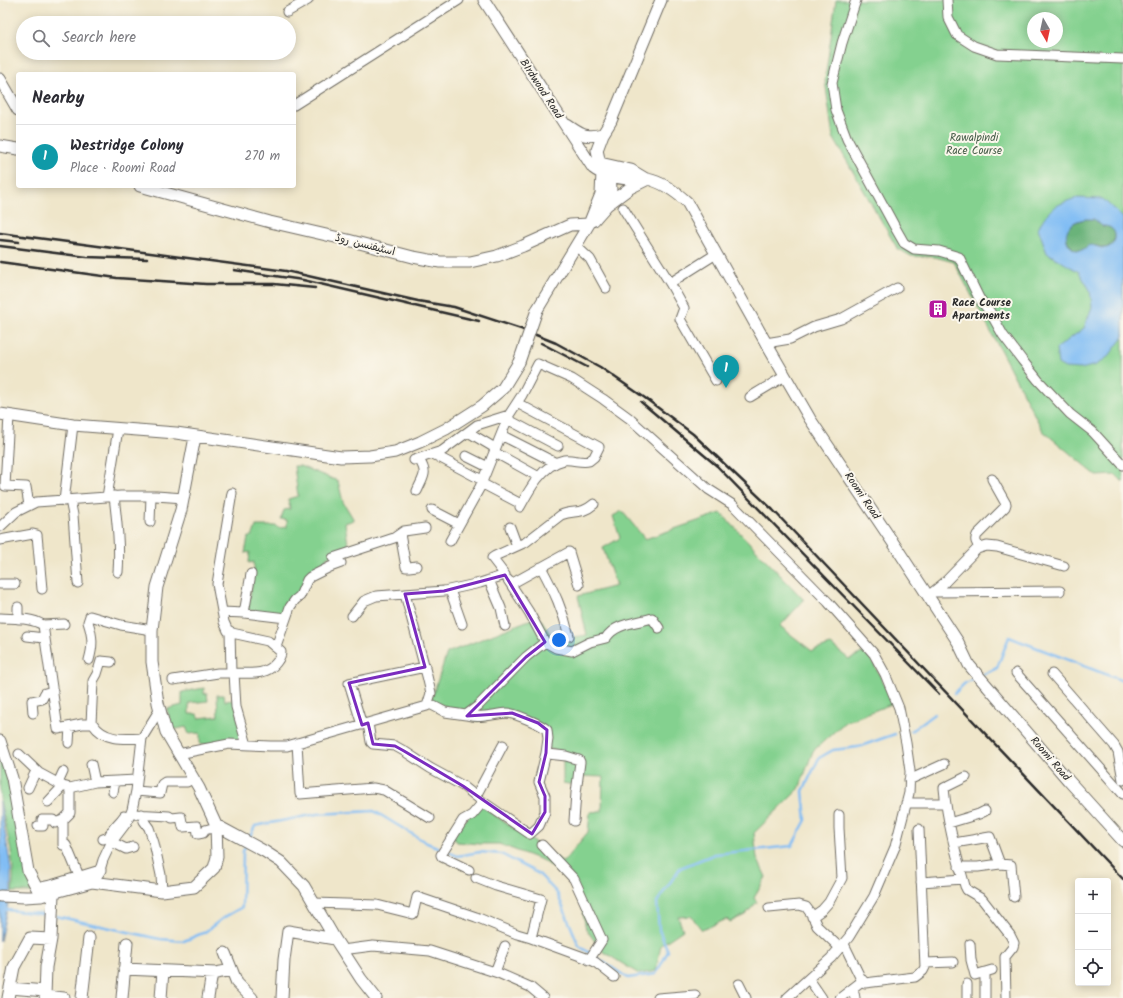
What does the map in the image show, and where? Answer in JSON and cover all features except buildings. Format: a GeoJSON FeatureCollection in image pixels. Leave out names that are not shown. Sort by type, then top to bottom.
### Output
{"type":"FeatureCollection","features":[{"type":"Feature","properties":{"kind":"street"},"geometry":{"type":"LineString","coordinates":[[287,12],[308,0]]}},
{"type":"Feature","properties":{"kind":"street"},"geometry":{"type":"LineString","coordinates":[[296,104],[460,0]]}},
{"type":"Feature","properties":{"kind":"street","name":"BIrdwood Road"},"geometry":{"type":"LineString","coordinates":[[484,0],[563,122],[601,167]]}},
{"type":"Feature","properties":{"kind":"street"},"geometry":{"type":"LineString","coordinates":[[607,205],[610,195],[610,182],[601,167],[597,150],[603,134],[611,121],[660,0]]}},
{"type":"Feature","properties":{"kind":"street"},"geometry":{"type":"LineString","coordinates":[[856,0],[842,43],[832,83],[836,110],[847,139],[904,243],[914,249],[939,251],[959,257],[980,298],[1003,335],[1022,360],[1038,380],[1070,414],[1093,432],[1123,465]]}},
{"type":"Feature","properties":{"kind":"street"},"geometry":{"type":"LineString","coordinates":[[947,0],[948,17],[957,35],[974,46],[997,54],[1123,59]]}},
{"type":"Feature","properties":{"kind":"street"},"geometry":{"type":"LineString","coordinates":[[0,79],[16,107]]}},
{"type":"Feature","properties":{"kind":"street"},"geometry":{"type":"LineString","coordinates":[[29,505],[26,487],[3,485],[5,415],[73,425],[176,434],[341,457],[370,456],[395,452],[446,429],[482,406],[503,388],[519,362],[537,310],[589,224],[601,194],[601,167],[603,152],[611,132],[611,121]]}},
{"type":"Feature","properties":{"kind":"street"},"geometry":{"type":"LineString","coordinates":[[563,122],[589,137],[603,134]]}},
{"type":"Feature","properties":{"kind":"street"},"geometry":{"type":"LineString","coordinates":[[0,146],[16,149]]}},
{"type":"Feature","properties":{"kind":"street","name":"Roomi Road"},"geometry":{"type":"LineString","coordinates":[[601,167],[628,179],[646,179],[668,188],[687,202],[766,344],[810,419],[931,594],[969,665],[1123,841]]}},
{"type":"Feature","properties":{"kind":"street"},"geometry":{"type":"LineString","coordinates":[[589,224],[607,205],[630,188],[646,179]]}},
{"type":"Feature","properties":{"kind":"street","name":"اسٹیفنسن روڈ"},"geometry":{"type":"LineString","coordinates":[[147,188],[270,222],[412,257],[440,262],[470,262],[497,256],[570,225],[589,224]]}},
{"type":"Feature","properties":{"kind":"street"},"geometry":{"type":"LineString","coordinates":[[623,208],[670,282],[684,308],[680,318],[716,381]]}},
{"type":"Feature","properties":{"kind":"street"},"geometry":{"type":"LineString","coordinates":[[576,246],[590,258],[606,288]]}},
{"type":"Feature","properties":{"kind":"street"},"geometry":{"type":"LineString","coordinates":[[670,282],[716,254]]}},
{"type":"Feature","properties":{"kind":"street"},"geometry":{"type":"LineString","coordinates":[[766,344],[790,339],[814,327],[841,318],[898,288]]}},
{"type":"Feature","properties":{"kind":"street"},"geometry":{"type":"LineString","coordinates":[[450,541],[482,482],[508,417],[522,395],[538,364],[572,379],[603,399],[629,418],[708,489],[733,505],[828,602],[874,654],[885,674],[899,708],[910,772],[906,804],[895,847],[874,896],[849,937],[809,979],[787,998]]}},
{"type":"Feature","properties":{"kind":"street"},"geometry":{"type":"LineString","coordinates":[[750,397],[785,376]]}},
{"type":"Feature","properties":{"kind":"street"},"geometry":{"type":"LineString","coordinates":[[433,454],[520,506],[539,477],[556,463],[565,460],[589,461],[594,457],[599,447],[517,403]]}},
{"type":"Feature","properties":{"kind":"street"},"geometry":{"type":"LineString","coordinates":[[417,491],[425,473],[425,468],[417,459],[442,451],[477,425],[508,417],[558,446]]}},
{"type":"Feature","properties":{"kind":"street"},"geometry":{"type":"LineString","coordinates":[[73,425],[67,500],[73,515],[78,583]]}},
{"type":"Feature","properties":{"kind":"street"},"geometry":{"type":"LineString","coordinates":[[118,429],[111,497],[117,532],[118,572]]}},
{"type":"Feature","properties":{"kind":"street"},"geometry":{"type":"LineString","coordinates":[[468,432],[539,477]]}},
{"type":"Feature","properties":{"kind":"street"},"geometry":{"type":"LineString","coordinates":[[501,435],[556,463]]}},
{"type":"Feature","properties":{"kind":"street"},"geometry":{"type":"LineString","coordinates":[[39,892],[53,894],[92,882],[162,891],[194,886],[214,868],[217,857],[216,826],[199,788],[166,732],[160,709],[152,662],[152,630],[157,586],[184,498],[194,437]]}},
{"type":"Feature","properties":{"kind":"street"},"geometry":{"type":"LineString","coordinates":[[466,456],[488,467]]}},
{"type":"Feature","properties":{"kind":"street"},"geometry":{"type":"LineString","coordinates":[[980,548],[975,538],[1005,507],[1006,504],[992,479]]}},
{"type":"Feature","properties":{"kind":"street"},"geometry":{"type":"LineString","coordinates":[[232,493],[217,584],[224,622],[230,631],[236,707],[247,745]]}},
{"type":"Feature","properties":{"kind":"street"},"geometry":{"type":"LineString","coordinates":[[0,527],[16,512],[36,502],[111,497],[151,496],[184,498]]}},
{"type":"Feature","properties":{"kind":"street"},"geometry":{"type":"LineString","coordinates":[[150,522],[151,496]]}},
{"type":"Feature","properties":{"kind":"street"},"geometry":{"type":"LineString","coordinates":[[594,504],[583,512],[566,513],[561,515],[526,542],[492,558],[530,612],[545,642],[556,648],[572,651],[590,642],[606,638],[610,632],[620,627],[652,618],[659,628]]}},
{"type":"Feature","properties":{"kind":"street"},"geometry":{"type":"LineString","coordinates":[[432,510],[459,524]]}},
{"type":"Feature","properties":{"kind":"street"},"geometry":{"type":"LineString","coordinates":[[510,527],[517,546]]}},
{"type":"Feature","properties":{"kind":"street"},"geometry":{"type":"LineString","coordinates":[[333,558],[394,538],[404,532],[425,528]]}},
{"type":"Feature","properties":{"kind":"street"},"geometry":{"type":"LineString","coordinates":[[0,540],[33,534],[37,535],[42,589]]}},
{"type":"Feature","properties":{"kind":"street"},"geometry":{"type":"LineString","coordinates":[[400,534],[406,566],[417,566]]}},
{"type":"Feature","properties":{"kind":"street"},"geometry":{"type":"LineString","coordinates":[[931,594],[944,583],[977,549],[987,546],[997,547],[1064,566]]}},
{"type":"Feature","properties":{"kind":"street"},"geometry":{"type":"LineString","coordinates":[[511,584],[569,552],[579,584]]}},
{"type":"Feature","properties":{"kind":"street"},"geometry":{"type":"LineString","coordinates":[[276,647],[290,607],[300,596],[307,580],[330,567],[341,563]]}},
{"type":"Feature","properties":{"kind":"street"},"geometry":{"type":"LineString","coordinates":[[541,568],[554,590],[565,616],[569,636]]}},
{"type":"Feature","properties":{"kind":"street"},"geometry":{"type":"LineString","coordinates":[[244,613],[251,574]]}},
{"type":"Feature","properties":{"kind":"street"},"geometry":{"type":"LineString","coordinates":[[352,616],[364,601],[376,596],[450,590],[505,575]]}},
{"type":"Feature","properties":{"kind":"street"},"geometry":{"type":"LineString","coordinates":[[489,580],[505,626]]}},
{"type":"Feature","properties":{"kind":"street"},"geometry":{"type":"LineString","coordinates":[[0,584],[15,584]]}},
{"type":"Feature","properties":{"kind":"street"},"geometry":{"type":"LineString","coordinates":[[450,590],[462,624]]}},
{"type":"Feature","properties":{"kind":"street"},"geometry":{"type":"LineString","coordinates":[[931,594],[1060,591]]}},
{"type":"Feature","properties":{"kind":"street"},"geometry":{"type":"LineString","coordinates":[[178,754],[229,744],[287,746],[427,706],[431,693],[405,594]]}},
{"type":"Feature","properties":{"kind":"street"},"geometry":{"type":"LineString","coordinates":[[18,607],[18,618]]}},
{"type":"Feature","properties":{"kind":"street"},"geometry":{"type":"LineString","coordinates":[[222,612],[286,618]]}},
{"type":"Feature","properties":{"kind":"street"},"geometry":{"type":"LineString","coordinates":[[89,660],[93,647],[88,622],[90,616],[121,626],[152,630]]}},
{"type":"Feature","properties":{"kind":"street"},"geometry":{"type":"LineString","coordinates":[[0,618],[18,618],[34,621],[43,625],[64,624]]}},
{"type":"Feature","properties":{"kind":"street"},"geometry":{"type":"LineString","coordinates":[[43,625],[58,729],[82,724],[93,724],[100,733],[113,738],[142,738]]}},
{"type":"Feature","properties":{"kind":"street"},"geometry":{"type":"LineString","coordinates":[[173,680],[218,673],[264,673],[272,669],[281,656],[281,652],[268,641],[230,631]]}},
{"type":"Feature","properties":{"kind":"street"},"geometry":{"type":"LineString","coordinates":[[27,636],[44,638]]}},
{"type":"Feature","properties":{"kind":"street"},"geometry":{"type":"LineString","coordinates":[[466,715],[478,706],[526,657],[545,642]]}},
{"type":"Feature","properties":{"kind":"street"},"geometry":{"type":"LineString","coordinates":[[91,724],[93,681],[101,661],[111,662]]}},
{"type":"Feature","properties":{"kind":"street"},"geometry":{"type":"LineString","coordinates":[[425,667],[349,683],[373,744],[395,746],[430,768],[463,786],[526,832],[532,834],[542,820],[545,812],[544,796],[539,782],[546,753],[547,730],[538,723],[508,713],[493,716],[472,716],[445,712],[428,703]]}},
{"type":"Feature","properties":{"kind":"street"},"geometry":{"type":"LineString","coordinates":[[1016,673],[1123,794]]}},
{"type":"Feature","properties":{"kind":"street"},"geometry":{"type":"LineString","coordinates":[[1052,674],[1114,745],[1118,752],[1123,780]]}},
{"type":"Feature","properties":{"kind":"street"},"geometry":{"type":"LineString","coordinates":[[33,713],[32,701],[42,699],[45,693],[53,691]]}},
{"type":"Feature","properties":{"kind":"street"},"geometry":{"type":"LineString","coordinates":[[92,882],[100,870],[108,840],[127,822],[132,812],[142,738],[160,709]]}},
{"type":"Feature","properties":{"kind":"street"},"geometry":{"type":"LineString","coordinates":[[69,743],[70,727]]}},
{"type":"Feature","properties":{"kind":"street"},"geometry":{"type":"LineString","coordinates":[[0,742],[12,778],[28,871],[39,892]]}},
{"type":"Feature","properties":{"kind":"street"},"geometry":{"type":"LineString","coordinates":[[297,743],[300,794],[373,788],[384,790],[430,818]]}},
{"type":"Feature","properties":{"kind":"street"},"geometry":{"type":"LineString","coordinates":[[469,870],[442,857],[442,852],[463,820],[472,815],[503,745]]}},
{"type":"Feature","properties":{"kind":"street"},"geometry":{"type":"LineString","coordinates":[[546,753],[576,758],[580,762],[574,821]]}},
{"type":"Feature","properties":{"kind":"street"},"geometry":{"type":"LineString","coordinates":[[19,754],[36,768],[64,786]]}},
{"type":"Feature","properties":{"kind":"street"},"geometry":{"type":"LineString","coordinates":[[91,764],[95,782]]}},
{"type":"Feature","properties":{"kind":"street"},"geometry":{"type":"LineString","coordinates":[[909,780],[944,764]]}},
{"type":"Feature","properties":{"kind":"street"},"geometry":{"type":"LineString","coordinates":[[28,788],[36,768]]}},
{"type":"Feature","properties":{"kind":"street"},"geometry":{"type":"LineString","coordinates":[[63,772],[64,786],[70,813],[67,821],[63,845],[66,845],[78,876]]}},
{"type":"Feature","properties":{"kind":"street"},"geometry":{"type":"LineString","coordinates":[[966,777],[944,788],[945,803],[959,867],[967,890],[982,899],[1010,935],[1014,943],[1013,947],[1005,957],[1006,998]]}},
{"type":"Feature","properties":{"kind":"street"},"geometry":{"type":"LineString","coordinates":[[136,791],[160,793],[162,784],[166,782],[187,782],[193,778]]}},
{"type":"Feature","properties":{"kind":"street"},"geometry":{"type":"LineString","coordinates":[[48,802],[64,786],[95,782],[137,780]]}},
{"type":"Feature","properties":{"kind":"street"},"geometry":{"type":"LineString","coordinates":[[113,792],[114,782]]}},
{"type":"Feature","properties":{"kind":"street"},"geometry":{"type":"LineString","coordinates":[[906,804],[945,803]]}},
{"type":"Feature","properties":{"kind":"street"},"geometry":{"type":"LineString","coordinates":[[949,823],[979,814],[984,811]]}},
{"type":"Feature","properties":{"kind":"street"},"geometry":{"type":"LineString","coordinates":[[132,812],[134,814],[169,816],[172,818],[181,817],[182,828],[197,826],[198,834],[216,826],[264,850],[282,862],[304,886],[366,993],[376,998]]}},
{"type":"Feature","properties":{"kind":"street"},"geometry":{"type":"LineString","coordinates":[[142,814],[154,843],[162,875],[162,891]]}},
{"type":"Feature","properties":{"kind":"street"},"geometry":{"type":"LineString","coordinates":[[812,917],[822,910],[829,902],[842,878],[839,814]]}},
{"type":"Feature","properties":{"kind":"street"},"geometry":{"type":"LineString","coordinates":[[38,826],[43,826],[42,820],[53,820],[55,823],[67,821]]}},
{"type":"Feature","properties":{"kind":"street"},"geometry":{"type":"LineString","coordinates":[[769,908],[799,905],[806,907],[817,926],[842,946],[865,984],[915,977],[923,971],[925,963],[919,829]]}},
{"type":"Feature","properties":{"kind":"street"},"geometry":{"type":"LineString","coordinates":[[954,844],[990,837],[1000,864]]}},
{"type":"Feature","properties":{"kind":"street"},"geometry":{"type":"LineString","coordinates":[[108,840],[126,849],[133,847]]}},
{"type":"Feature","properties":{"kind":"street"},"geometry":{"type":"LineString","coordinates":[[542,845],[574,879],[602,940],[589,960]]}},
{"type":"Feature","properties":{"kind":"street"},"geometry":{"type":"LineString","coordinates":[[959,867],[978,867],[1000,864],[1011,865],[1014,897]]}},
{"type":"Feature","properties":{"kind":"street"},"geometry":{"type":"LineString","coordinates":[[0,896],[25,897],[39,892],[51,885],[100,870]]}},
{"type":"Feature","properties":{"kind":"street"},"geometry":{"type":"LineString","coordinates":[[476,878],[496,886],[541,899],[531,938]]}},
{"type":"Feature","properties":{"kind":"street"},"geometry":{"type":"LineString","coordinates":[[921,882],[963,879]]}},
{"type":"Feature","properties":{"kind":"street"},"geometry":{"type":"LineString","coordinates":[[45,995],[53,894]]}},
{"type":"Feature","properties":{"kind":"street"},"geometry":{"type":"LineString","coordinates":[[314,903],[377,905],[413,914],[417,897],[476,917],[517,934],[595,962],[614,977]]}},
{"type":"Feature","properties":{"kind":"street"},"geometry":{"type":"LineString","coordinates":[[282,998],[284,960],[288,931],[335,939]]}},
{"type":"Feature","properties":{"kind":"street"},"geometry":{"type":"LineString","coordinates":[[50,936],[30,938],[14,966],[9,993],[45,995],[64,998]]}},
{"type":"Feature","properties":{"kind":"street"},"geometry":{"type":"LineString","coordinates":[[82,998],[89,938]]}},
{"type":"Feature","properties":{"kind":"street"},"geometry":{"type":"LineString","coordinates":[[122,998],[127,943]]}},
{"type":"Feature","properties":{"kind":"street"},"geometry":{"type":"LineString","coordinates":[[970,944],[971,960],[975,975],[989,971],[985,998]]}},
{"type":"Feature","properties":{"kind":"street"},"geometry":{"type":"LineString","coordinates":[[342,950],[373,946],[430,951],[496,972],[530,987],[542,998]]}},
{"type":"Feature","properties":{"kind":"street"},"geometry":{"type":"LineString","coordinates":[[496,972],[505,946]]}},
{"type":"Feature","properties":{"kind":"street"},"geometry":{"type":"LineString","coordinates":[[225,953],[237,983],[252,998]]}},
{"type":"Feature","properties":{"kind":"street"},"geometry":{"type":"LineString","coordinates":[[925,963],[953,962]]}},
{"type":"Feature","properties":{"kind":"street"},"geometry":{"type":"LineString","coordinates":[[124,969],[212,973],[232,970]]}},
{"type":"Feature","properties":{"kind":"street"},"geometry":{"type":"LineString","coordinates":[[161,998],[164,971]]}},
{"type":"Feature","properties":{"kind":"street"},"geometry":{"type":"LineString","coordinates":[[208,998],[212,973]]}},
{"type":"Feature","properties":{"kind":"street"},"geometry":{"type":"LineString","coordinates":[[809,979],[822,998]]}},
{"type":"Feature","properties":{"kind":"street"},"geometry":{"type":"LineString","coordinates":[[840,998],[862,981]]}},
{"type":"Feature","properties":{"kind":"street"},"geometry":{"type":"LineString","coordinates":[[739,984],[746,998]]}},
{"type":"Feature","properties":{"kind":"street"},"geometry":{"type":"LineString","coordinates":[[967,984],[967,998]]}},
{"type":"Feature","properties":{"kind":"street"},"geometry":{"type":"LineString","coordinates":[[853,988],[855,998]]}},
{"type":"Feature","properties":{"kind":"street"},"geometry":{"type":"LineString","coordinates":[[658,998],[695,995]]}},
{"type":"Feature","properties":{"kind":"highlighted area"},"geometry":{"type":"Polygon","coordinates":[[[505,575],[545,642],[526,657],[467,716],[512,713],[538,723],[547,730],[546,753],[539,782],[545,796],[545,812],[532,834],[463,786],[404,751],[395,746],[373,744],[368,723],[362,725],[349,683],[425,667],[405,594],[444,591],[505,575]]]}},
{"type":"Feature","properties":{"kind":"green space","name":"Rawalpindi Race Course"},"geometry":{"type":"Polygon","coordinates":[[[836,0],[1123,0],[1123,482],[1116,475],[1097,476],[1043,431],[954,262],[935,257],[911,256],[897,248],[833,137],[825,80],[836,0]]]}},
{"type":"Feature","properties":{"kind":"green space"},"geometry":{"type":"Polygon","coordinates":[[[1086,219],[1094,219],[1102,226],[1111,228],[1114,231],[1115,238],[1110,245],[1106,248],[1093,246],[1082,250],[1077,250],[1071,246],[1067,240],[1067,230],[1075,223],[1086,219]]]}},
{"type":"Feature","properties":{"kind":"green space"},"geometry":{"type":"Polygon","coordinates":[[[294,466],[300,466],[338,481],[343,502],[354,520],[345,523],[349,551],[326,557],[327,562],[311,571],[305,579],[298,596],[288,600],[284,616],[248,610],[254,562],[249,563],[250,552],[245,553],[248,538],[253,535],[256,526],[277,526],[278,528],[287,527],[287,520],[281,519],[284,510],[290,509],[288,499],[298,496],[294,466]]]}},
{"type":"Feature","properties":{"kind":"green space"},"geometry":{"type":"Polygon","coordinates":[[[622,511],[645,539],[721,513],[804,600],[780,626],[812,651],[831,645],[849,659],[867,651],[894,703],[845,722],[813,751],[799,789],[754,833],[757,858],[766,877],[754,898],[757,902],[745,915],[730,922],[727,919],[702,930],[691,916],[678,917],[683,930],[661,945],[656,971],[639,974],[602,951],[586,929],[581,903],[571,881],[544,861],[499,844],[457,842],[451,835],[480,805],[563,862],[588,832],[590,812],[602,811],[603,777],[580,776],[574,785],[563,783],[563,753],[547,748],[544,730],[505,716],[477,721],[431,700],[447,653],[539,616],[554,640],[587,635],[578,596],[616,586],[603,548],[620,538],[613,516],[622,511]]]}},
{"type":"Feature","properties":{"kind":"green space"},"geometry":{"type":"Polygon","coordinates":[[[204,688],[204,694],[207,693],[208,701],[189,703],[189,714],[197,714],[199,718],[218,716],[217,695],[224,695],[225,701],[235,700],[243,740],[200,745],[200,733],[189,734],[186,727],[172,730],[167,709],[182,705],[182,692],[204,688]]]}},
{"type":"Feature","properties":{"kind":"green space"},"geometry":{"type":"Polygon","coordinates":[[[0,749],[34,892],[12,892],[12,856],[0,798],[0,749]]]}},
{"type":"Feature","properties":{"kind":"water"},"geometry":{"type":"Polygon","coordinates":[[[1076,198],[1103,199],[1123,218],[1123,337],[1109,356],[1096,365],[1081,369],[1065,368],[1058,364],[1056,349],[1084,328],[1092,307],[1090,290],[1079,272],[1047,253],[1038,228],[1049,211],[1057,205],[1076,198]],[[1094,219],[1077,221],[1070,226],[1066,237],[1071,247],[1076,250],[1082,250],[1090,245],[1106,248],[1113,244],[1115,236],[1112,229],[1102,226],[1094,219]]]}},
{"type":"Feature","properties":{"kind":"water"},"geometry":{"type":"Polygon","coordinates":[[[0,801],[11,869],[11,891],[0,941],[0,801]]]}},
{"type":"Feature","properties":{"kind":"waterway"},"geometry":{"type":"LineString","coordinates":[[982,675],[997,668],[1009,637],[1123,681]]}},
{"type":"Feature","properties":{"kind":"waterway"},"geometry":{"type":"LineString","coordinates":[[954,694],[965,683],[975,678]]}},
{"type":"Feature","properties":{"kind":"waterway"},"geometry":{"type":"LineString","coordinates":[[911,731],[934,714]]}},
{"type":"Feature","properties":{"kind":"waterway"},"geometry":{"type":"LineString","coordinates":[[447,851],[457,856],[480,852],[501,854],[539,874],[557,893],[579,946],[628,978],[656,974],[668,951],[659,930],[657,902],[680,868],[715,854],[792,846],[806,820],[803,791],[819,758],[833,750],[858,747],[895,734]]}},
{"type":"Feature","properties":{"kind":"waterway"},"geometry":{"type":"LineString","coordinates":[[249,839],[255,826],[317,814],[374,811],[427,843],[442,849]]}},
{"type":"Feature","properties":{"kind":"waterway"},"geometry":{"type":"LineString","coordinates":[[56,916],[160,939],[184,941],[205,932],[223,918],[242,907],[243,851],[246,845]]}},
{"type":"Feature","properties":{"kind":"waterway"},"geometry":{"type":"LineString","coordinates":[[0,909],[49,915]]}},
{"type":"Feature","properties":{"kind":"railway"},"geometry":{"type":"LineString","coordinates":[[0,233],[286,271],[418,301],[454,307],[521,329],[556,343],[600,367],[693,434],[773,510],[1123,879]]}},
{"type":"Feature","properties":{"kind":"railway"},"geometry":{"type":"LineString","coordinates":[[0,240],[19,242]]}},
{"type":"Feature","properties":{"kind":"railway"},"geometry":{"type":"LineString","coordinates":[[0,246],[87,257],[147,259]]}},
{"type":"Feature","properties":{"kind":"railway"},"geometry":{"type":"LineString","coordinates":[[0,262],[117,278],[206,284],[274,284],[315,288]]}},
{"type":"Feature","properties":{"kind":"railway"},"geometry":{"type":"LineString","coordinates":[[234,270],[303,280],[479,321]]}},
{"type":"Feature","properties":{"kind":"railway"},"geometry":{"type":"LineString","coordinates":[[541,343],[587,367]]}},
{"type":"Feature","properties":{"kind":"railway"},"geometry":{"type":"LineString","coordinates":[[641,402],[717,466],[939,694]]}},
{"type":"Feature","properties":{"kind":"place","name":"Race Course Apartments"},"geometry":{"type":"Point","coordinates":[938,309]}},
{"type":"Feature","properties":{"kind":"place","name":"Westridge Colony"},"geometry":{"type":"Point","coordinates":[726,388]}}]}
